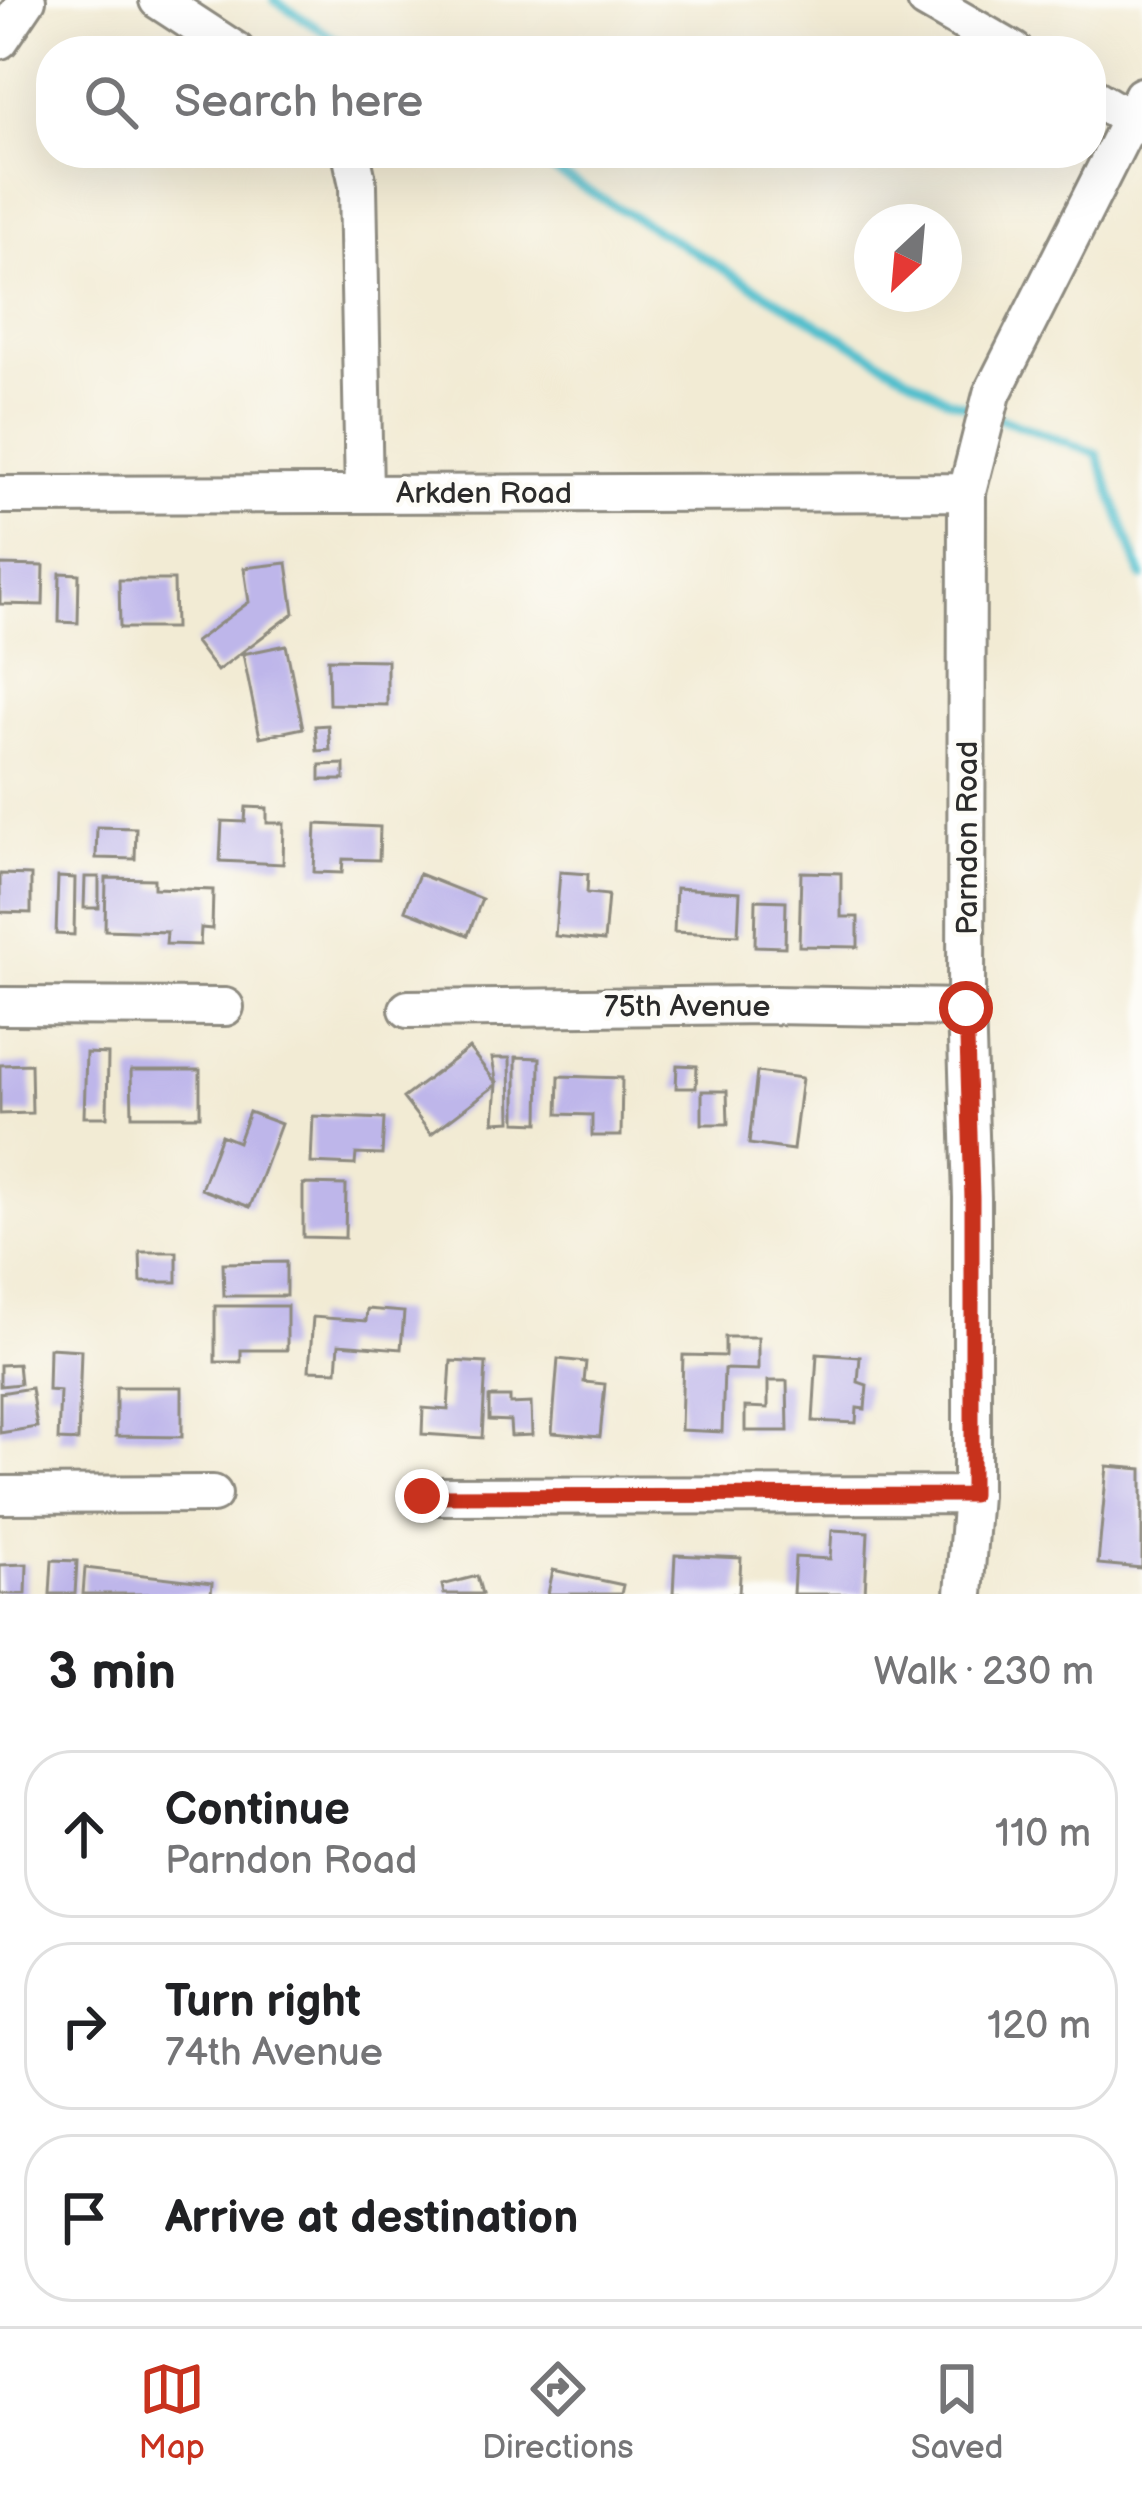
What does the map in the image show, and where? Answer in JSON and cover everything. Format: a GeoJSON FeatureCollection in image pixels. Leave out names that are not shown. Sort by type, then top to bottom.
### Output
{"type":"FeatureCollection","features":[{"type":"Feature","properties":{"kind":"street"},"geometry":{"type":"LineString","coordinates":[[0,40],[27,0]]}},
{"type":"Feature","properties":{"kind":"street"},"geometry":{"type":"LineString","coordinates":[[158,0],[213,36]]}},
{"type":"Feature","properties":{"kind":"street"},"geometry":{"type":"LineString","coordinates":[[926,0],[988,36]]}},
{"type":"Feature","properties":{"kind":"street"},"geometry":{"type":"LineString","coordinates":[[1106,101],[1138,113]]}},
{"type":"Feature","properties":{"kind":"street","name":"Parndon Road"},"geometry":{"type":"LineString","coordinates":[[964,1594],[972,1495],[967,492],[992,394],[1138,113]]}},
{"type":"Feature","properties":{"kind":"street"},"geometry":{"type":"LineString","coordinates":[[354,168],[364,493]]}},
{"type":"Feature","properties":{"kind":"street","name":"Arkden Road"},"geometry":{"type":"LineString","coordinates":[[0,495],[967,492]]}},
{"type":"Feature","properties":{"kind":"street"},"geometry":{"type":"LineString","coordinates":[[0,1006],[225,1007]]}},
{"type":"Feature","properties":{"kind":"street","name":"75th Avenue"},"geometry":{"type":"LineString","coordinates":[[408,1009],[966,1008]]}},
{"type":"Feature","properties":{"kind":"street"},"geometry":{"type":"LineString","coordinates":[[0,1495],[213,1494]]}},
{"type":"Feature","properties":{"kind":"street"},"geometry":{"type":"LineString","coordinates":[[422,1496],[972,1495]]}},
{"type":"Feature","properties":{"kind":"building"},"geometry":{"type":"Polygon","coordinates":[[[287,563],[294,613],[217,671],[195,642],[249,602],[244,568],[287,563]]]}},
{"type":"Feature","properties":{"kind":"building"},"geometry":{"type":"Polygon","coordinates":[[[0,565],[44,566],[43,605],[0,604],[0,565]]]}},
{"type":"Feature","properties":{"kind":"building"},"geometry":{"type":"Polygon","coordinates":[[[60,573],[79,574],[78,623],[59,622],[60,573]]]}},
{"type":"Feature","properties":{"kind":"building"},"geometry":{"type":"Polygon","coordinates":[[[119,580],[174,580],[175,628],[120,628],[119,580]]]}},
{"type":"Feature","properties":{"kind":"building"},"geometry":{"type":"Polygon","coordinates":[[[286,645],[303,728],[260,737],[243,654],[286,645]]]}},
{"type":"Feature","properties":{"kind":"building"},"geometry":{"type":"Polygon","coordinates":[[[328,659],[387,660],[387,705],[329,704],[328,659]]]}},
{"type":"Feature","properties":{"kind":"building"},"geometry":{"type":"Polygon","coordinates":[[[328,725],[330,750],[317,751],[315,726],[328,725]]]}},
{"type":"Feature","properties":{"kind":"building"},"geometry":{"type":"Polygon","coordinates":[[[344,764],[344,780],[320,780],[320,765],[344,764]]]}},
{"type":"Feature","properties":{"kind":"building"},"geometry":{"type":"Polygon","coordinates":[[[246,807],[267,808],[267,823],[284,823],[283,864],[220,861],[222,821],[245,822],[246,807]]]}},
{"type":"Feature","properties":{"kind":"building"},"geometry":{"type":"Polygon","coordinates":[[[316,824],[380,827],[379,860],[343,859],[342,873],[314,872],[316,824]]]}},
{"type":"Feature","properties":{"kind":"building"},"geometry":{"type":"Polygon","coordinates":[[[97,827],[136,828],[135,859],[96,858],[97,827]]]}},
{"type":"Feature","properties":{"kind":"building"},"geometry":{"type":"Polygon","coordinates":[[[560,872],[588,874],[587,893],[608,895],[604,941],[555,936],[560,872]]]}},
{"type":"Feature","properties":{"kind":"building"},"geometry":{"type":"Polygon","coordinates":[[[801,872],[841,873],[841,917],[858,917],[858,947],[799,946],[801,872]]]}},
{"type":"Feature","properties":{"kind":"building"},"geometry":{"type":"Polygon","coordinates":[[[0,874],[31,875],[31,913],[0,912],[0,874]]]}},
{"type":"Feature","properties":{"kind":"building"},"geometry":{"type":"Polygon","coordinates":[[[419,874],[482,899],[468,935],[405,910],[419,874]]]}},
{"type":"Feature","properties":{"kind":"building"},"geometry":{"type":"Polygon","coordinates":[[[58,877],[75,878],[74,935],[56,934],[58,877]]]}},
{"type":"Feature","properties":{"kind":"building"},"geometry":{"type":"Polygon","coordinates":[[[85,877],[99,877],[99,908],[84,908],[85,877]]]}},
{"type":"Feature","properties":{"kind":"building"},"geometry":{"type":"Polygon","coordinates":[[[106,878],[154,879],[154,888],[213,890],[212,929],[201,928],[200,945],[166,944],[167,932],[105,930],[106,878]]]}},
{"type":"Feature","properties":{"kind":"building"},"geometry":{"type":"Polygon","coordinates":[[[676,888],[740,892],[738,935],[674,932],[676,888]]]}},
{"type":"Feature","properties":{"kind":"building"},"geometry":{"type":"Polygon","coordinates":[[[756,900],[786,901],[785,947],[755,946],[756,900]]]}},
{"type":"Feature","properties":{"kind":"building"},"geometry":{"type":"Polygon","coordinates":[[[469,1048],[497,1084],[431,1134],[403,1098],[469,1048]]]}},
{"type":"Feature","properties":{"kind":"building"},"geometry":{"type":"Polygon","coordinates":[[[86,1053],[108,1054],[107,1117],[84,1117],[86,1053]]]}},
{"type":"Feature","properties":{"kind":"building"},"geometry":{"type":"Polygon","coordinates":[[[516,1057],[540,1058],[539,1123],[516,1122],[516,1057]]]}},
{"type":"Feature","properties":{"kind":"building"},"geometry":{"type":"Polygon","coordinates":[[[492,1058],[510,1058],[511,1121],[494,1122],[497,1084],[492,1058]]]}},
{"type":"Feature","properties":{"kind":"building"},"geometry":{"type":"Polygon","coordinates":[[[31,1064],[32,1113],[0,1114],[0,1065],[31,1064]]]}},
{"type":"Feature","properties":{"kind":"building"},"geometry":{"type":"Polygon","coordinates":[[[677,1065],[697,1066],[696,1088],[676,1088],[677,1065]]]}},
{"type":"Feature","properties":{"kind":"building"},"geometry":{"type":"Polygon","coordinates":[[[131,1070],[200,1070],[200,1116],[132,1116],[131,1070]]]}},
{"type":"Feature","properties":{"kind":"building"},"geometry":{"type":"Polygon","coordinates":[[[757,1072],[802,1078],[793,1150],[749,1144],[757,1072]]]}},
{"type":"Feature","properties":{"kind":"building"},"geometry":{"type":"Polygon","coordinates":[[[559,1076],[622,1078],[621,1136],[592,1136],[592,1115],[558,1114],[559,1076]]]}},
{"type":"Feature","properties":{"kind":"building"},"geometry":{"type":"Polygon","coordinates":[[[702,1091],[727,1091],[728,1124],[702,1124],[702,1091]]]}},
{"type":"Feature","properties":{"kind":"building"},"geometry":{"type":"Polygon","coordinates":[[[249,1112],[281,1124],[250,1207],[201,1189],[221,1135],[238,1142],[249,1112]]]}},
{"type":"Feature","properties":{"kind":"building"},"geometry":{"type":"Polygon","coordinates":[[[313,1116],[384,1119],[382,1155],[356,1154],[355,1165],[311,1163],[313,1116]]]}},
{"type":"Feature","properties":{"kind":"building"},"geometry":{"type":"Polygon","coordinates":[[[303,1184],[346,1185],[345,1238],[303,1237],[303,1184]]]}},
{"type":"Feature","properties":{"kind":"building"},"geometry":{"type":"Polygon","coordinates":[[[140,1252],[177,1252],[177,1282],[141,1282],[140,1252]]]}},
{"type":"Feature","properties":{"kind":"building"},"geometry":{"type":"Polygon","coordinates":[[[286,1262],[286,1296],[224,1296],[223,1263],[286,1262]]]}},
{"type":"Feature","properties":{"kind":"building"},"geometry":{"type":"Polygon","coordinates":[[[215,1306],[287,1306],[287,1350],[241,1350],[241,1362],[215,1362],[215,1306]]]}},
{"type":"Feature","properties":{"kind":"building"},"geometry":{"type":"Polygon","coordinates":[[[367,1309],[404,1312],[401,1349],[339,1344],[337,1371],[309,1370],[313,1317],[366,1321],[367,1309]]]}},
{"type":"Feature","properties":{"kind":"building"},"geometry":{"type":"Polygon","coordinates":[[[725,1337],[758,1337],[758,1370],[724,1369],[722,1432],[681,1430],[683,1355],[725,1356],[725,1337]]]}},
{"type":"Feature","properties":{"kind":"building"},"geometry":{"type":"Polygon","coordinates":[[[49,1348],[81,1350],[78,1441],[58,1440],[60,1391],[48,1390],[49,1348]]]}},
{"type":"Feature","properties":{"kind":"building"},"geometry":{"type":"Polygon","coordinates":[[[817,1354],[860,1357],[858,1382],[867,1385],[865,1409],[857,1408],[856,1423],[813,1421],[817,1354]]]}},
{"type":"Feature","properties":{"kind":"building"},"geometry":{"type":"Polygon","coordinates":[[[558,1359],[586,1362],[584,1382],[605,1384],[600,1437],[552,1433],[558,1359]]]}},
{"type":"Feature","properties":{"kind":"building"},"geometry":{"type":"Polygon","coordinates":[[[451,1361],[486,1363],[482,1438],[422,1434],[423,1408],[448,1410],[451,1361]]]}},
{"type":"Feature","properties":{"kind":"building"},"geometry":{"type":"Polygon","coordinates":[[[18,1364],[20,1384],[0,1386],[0,1365],[18,1364]]]}},
{"type":"Feature","properties":{"kind":"building"},"geometry":{"type":"Polygon","coordinates":[[[768,1381],[787,1381],[788,1431],[745,1431],[745,1407],[768,1408],[768,1381]]]}},
{"type":"Feature","properties":{"kind":"building"},"geometry":{"type":"Polygon","coordinates":[[[116,1387],[182,1387],[182,1437],[116,1436],[116,1387]]]}},
{"type":"Feature","properties":{"kind":"building"},"geometry":{"type":"Polygon","coordinates":[[[31,1388],[37,1427],[0,1433],[0,1393],[31,1388]]]}},
{"type":"Feature","properties":{"kind":"building"},"geometry":{"type":"Polygon","coordinates":[[[489,1397],[510,1397],[510,1404],[531,1403],[532,1435],[511,1436],[510,1421],[489,1420],[489,1397]]]}},
{"type":"Feature","properties":{"kind":"building"},"geometry":{"type":"Polygon","coordinates":[[[1107,1466],[1142,1469],[1142,1568],[1098,1564],[1107,1466]]]}},
{"type":"Feature","properties":{"kind":"building"},"geometry":{"type":"Polygon","coordinates":[[[832,1530],[868,1532],[865,1594],[793,1594],[795,1557],[830,1559],[832,1530]]]}},
{"type":"Feature","properties":{"kind":"building"},"geometry":{"type":"Polygon","coordinates":[[[675,1555],[741,1558],[739,1594],[673,1594],[675,1555]]]}},
{"type":"Feature","properties":{"kind":"building"},"geometry":{"type":"Polygon","coordinates":[[[52,1560],[77,1561],[75,1594],[50,1594],[52,1560]]]}},
{"type":"Feature","properties":{"kind":"building"},"geometry":{"type":"Polygon","coordinates":[[[27,1564],[26,1594],[0,1594],[0,1565],[27,1564]]]}},
{"type":"Feature","properties":{"kind":"building"},"geometry":{"type":"Polygon","coordinates":[[[85,1568],[212,1583],[211,1594],[83,1594],[85,1568]]]}},
{"type":"Feature","properties":{"kind":"building"},"geometry":{"type":"Polygon","coordinates":[[[553,1570],[623,1585],[621,1594],[548,1594],[553,1570]]]}},
{"type":"Feature","properties":{"kind":"building"},"geometry":{"type":"Polygon","coordinates":[[[477,1576],[482,1594],[444,1594],[442,1585],[477,1576]]]}},
{"type":"Feature","properties":{"kind":"waterway"},"geometry":{"type":"LineString","coordinates":[[274,0],[330,36]]}},
{"type":"Feature","properties":{"kind":"waterway"},"geometry":{"type":"LineString","coordinates":[[550,168],[947,399],[978,410]]}},
{"type":"Feature","properties":{"kind":"waterway"},"geometry":{"type":"LineString","coordinates":[[994,416],[1097,454],[1142,577]]}},
{"type":"Feature","properties":{"kind":"route"},"geometry":{"type":"LineString","coordinates":[[422,1496],[972,1495],[972,1198],[966,1008]]}}]}
